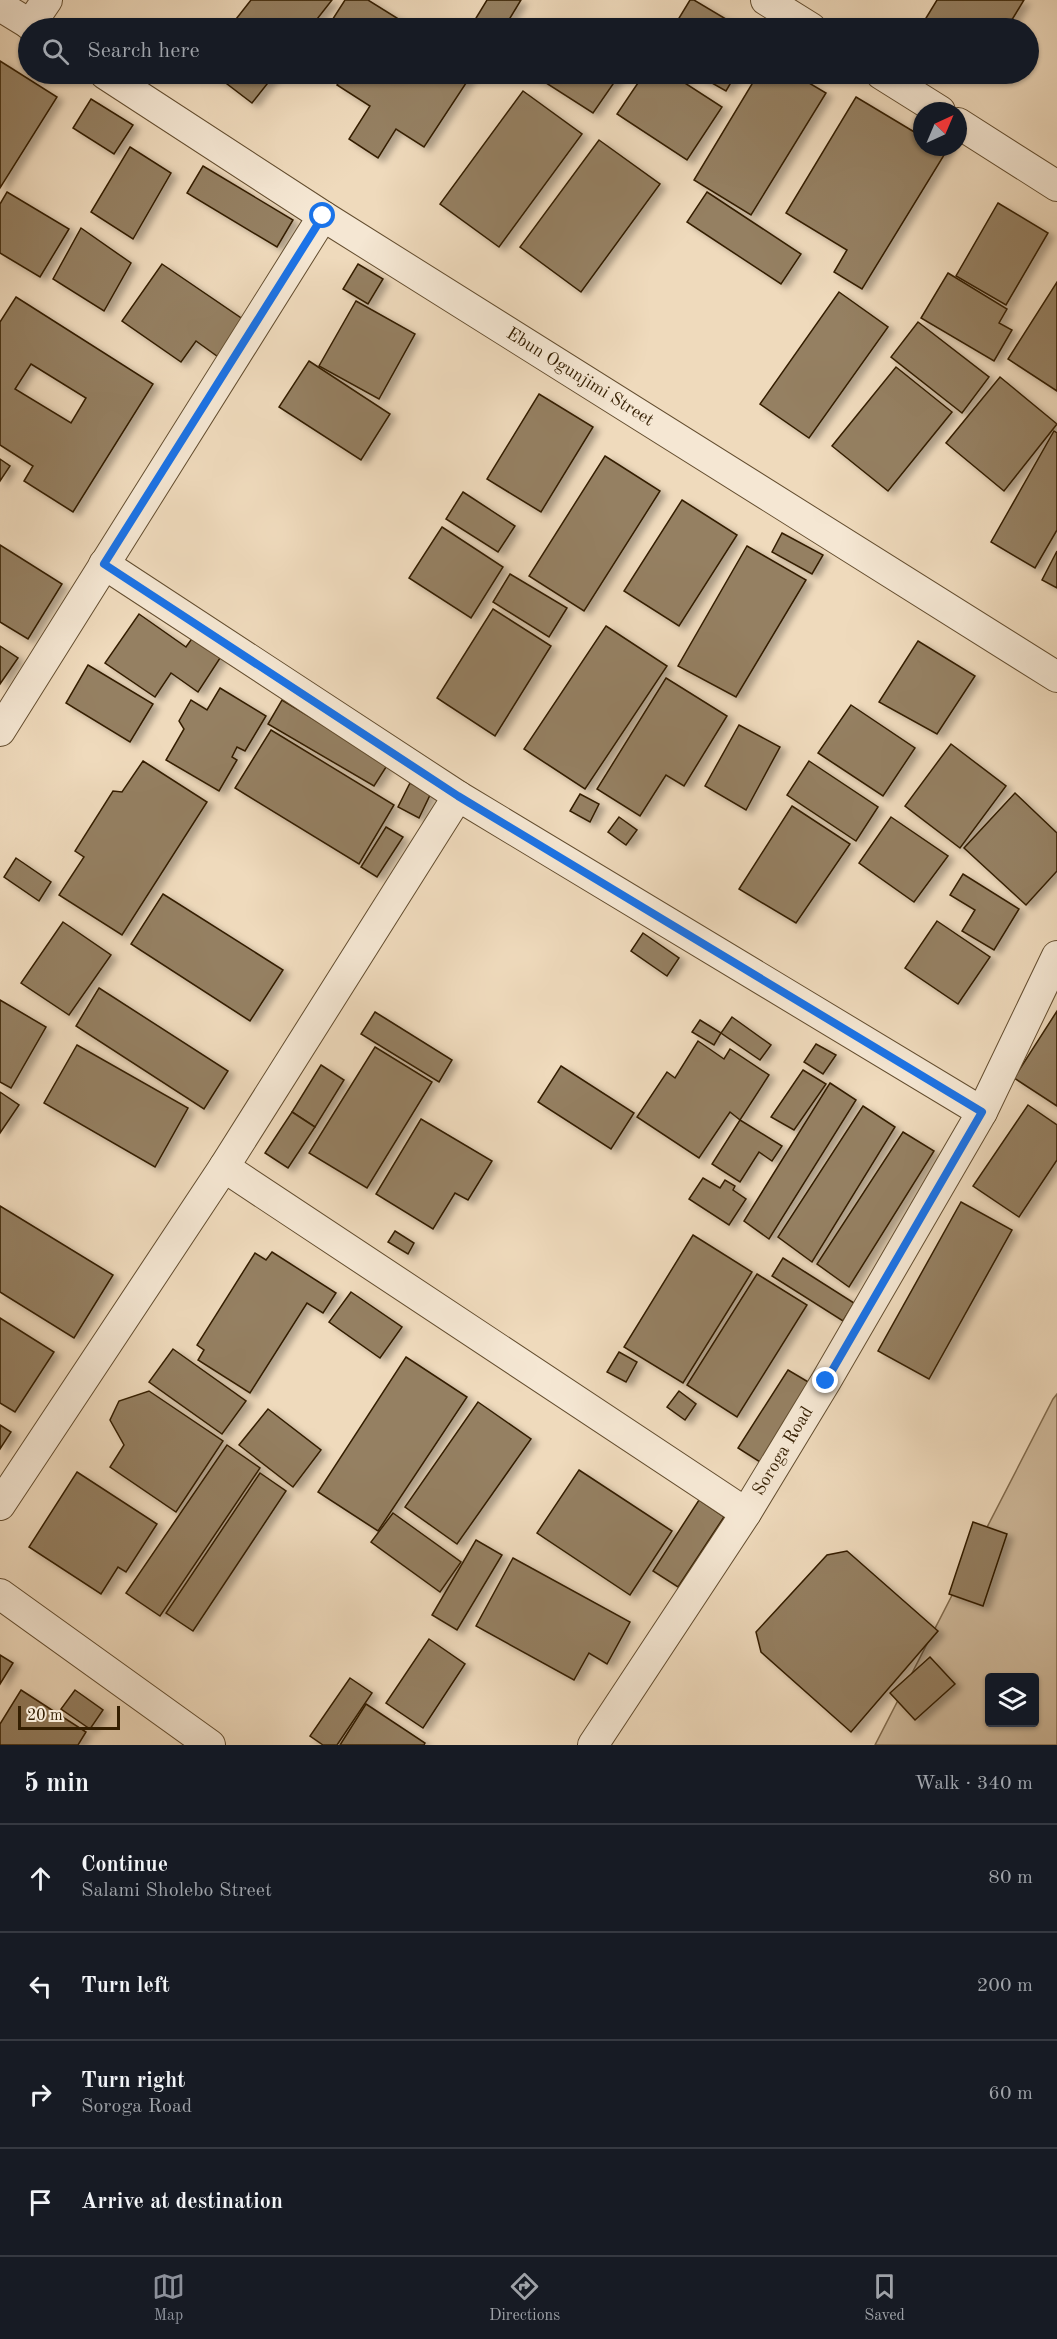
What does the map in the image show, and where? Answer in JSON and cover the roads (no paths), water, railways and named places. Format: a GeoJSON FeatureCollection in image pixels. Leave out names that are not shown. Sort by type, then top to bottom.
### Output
{"type":"FeatureCollection","features":[{"type":"Feature","properties":{"kind":"street"},"geometry":{"type":"LineString","coordinates":[[38,18],[47,0]]}},
{"type":"Feature","properties":{"kind":"street"},"geometry":{"type":"LineString","coordinates":[[766,0],[795,18]]}},
{"type":"Feature","properties":{"kind":"street"},"geometry":{"type":"LineString","coordinates":[[0,6],[19,18]]}},
{"type":"Feature","properties":{"kind":"street","name":"Ebun Ogunjimi Street"},"geometry":{"type":"LineString","coordinates":[[120,84],[323,216],[1057,677]]}},
{"type":"Feature","properties":{"kind":"street"},"geometry":{"type":"LineString","coordinates":[[897,84],[926,102]]}},
{"type":"Feature","properties":{"kind":"street"},"geometry":{"type":"LineString","coordinates":[[967,129],[1057,186]]}},
{"type":"Feature","properties":{"kind":"street"},"geometry":{"type":"LineString","coordinates":[[0,731],[323,216]]}},
{"type":"Feature","properties":{"kind":"street"},"geometry":{"type":"LineString","coordinates":[[104,564],[458,796],[982,1112]]}},
{"type":"Feature","properties":{"kind":"street"},"geometry":{"type":"LineString","coordinates":[[0,1505],[224,1167],[458,796]]}},
{"type":"Feature","properties":{"kind":"street","name":"Soroga Road"},"geometry":{"type":"LineString","coordinates":[[593,1745],[746,1514],[826,1381],[982,1112],[1057,956]]}},
{"type":"Feature","properties":{"kind":"street"},"geometry":{"type":"LineString","coordinates":[[224,1167],[746,1514]]}},
{"type":"Feature","properties":{"kind":"street"},"geometry":{"type":"LineString","coordinates":[[0,1594],[210,1745]]}}]}
